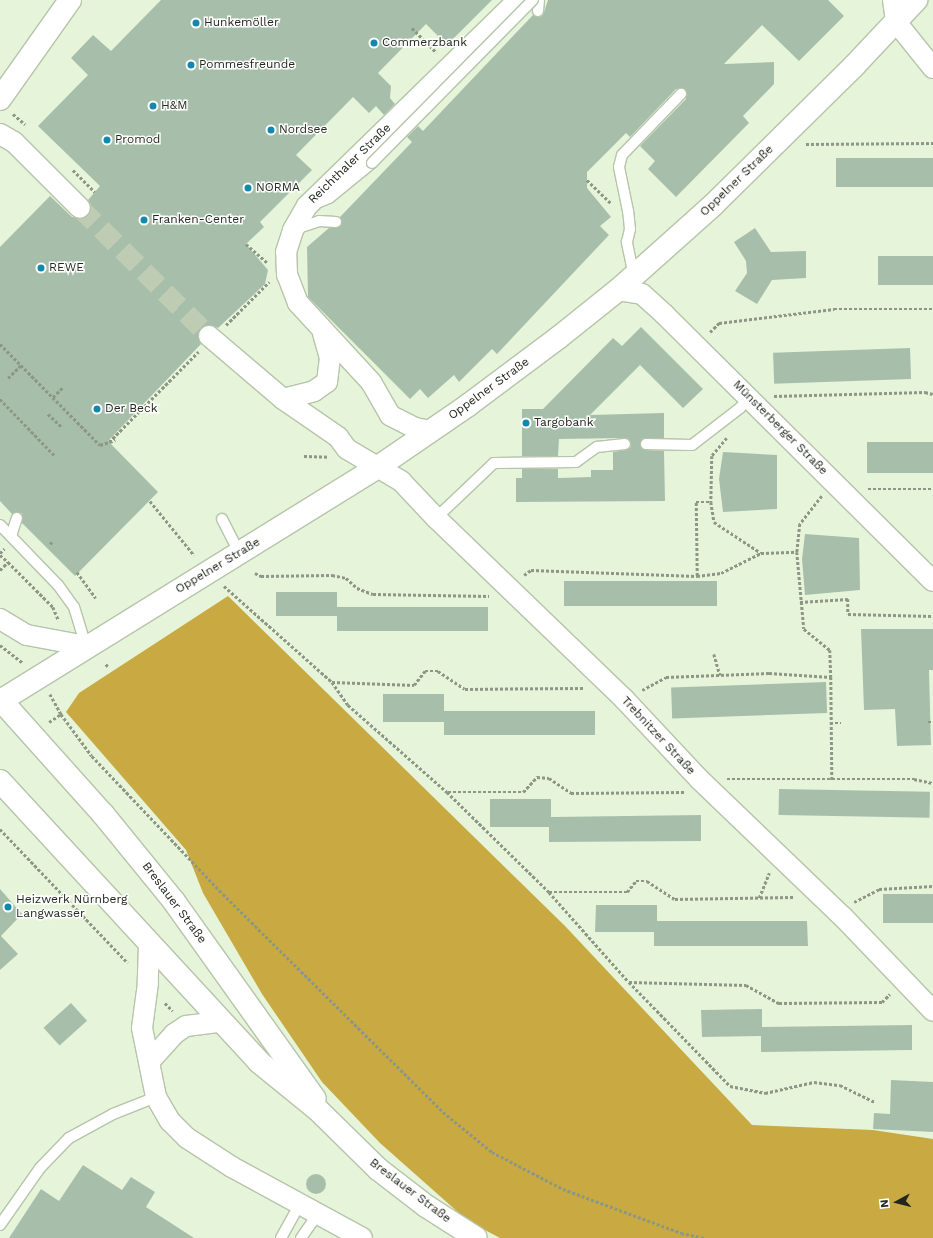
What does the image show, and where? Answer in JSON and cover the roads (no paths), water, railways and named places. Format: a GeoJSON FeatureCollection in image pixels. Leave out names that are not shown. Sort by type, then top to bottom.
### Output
{"type":"FeatureCollection","features":[{"type":"Feature","properties":{"kind":"street"},"geometry":{"type":"LineString","coordinates":[[0,99],[70,0]]}},
{"type":"Feature","properties":{"kind":"street","name":"Reichthaler Straße"},"geometry":{"type":"LineString","coordinates":[[430,432],[415,428],[390,415],[371,382],[298,303],[287,275],[286,252],[293,230],[307,206],[518,0]]}},
{"type":"Feature","properties":{"kind":"street"},"geometry":{"type":"LineString","coordinates":[[893,0],[896,22],[933,68]]}},
{"type":"Feature","properties":{"kind":"street","name":"Oppelner Straße"},"geometry":{"type":"LineString","coordinates":[[1,700],[86,646],[378,467],[430,432],[542,351],[626,283],[750,170],[916,0]]}},
{"type":"Feature","properties":{"kind":"street"},"geometry":{"type":"LineString","coordinates":[[0,134],[14,142],[80,208]]}},
{"type":"Feature","properties":{"kind":"street","name":"Münsterberger Straße"},"geometry":{"type":"LineString","coordinates":[[626,283],[642,294],[750,397],[933,581]]}},
{"type":"Feature","properties":{"kind":"street"},"geometry":{"type":"LineString","coordinates":[[283,399],[314,391],[327,382],[330,358],[323,331]]}},
{"type":"Feature","properties":{"kind":"street","name":"Trebnitzer Straße"},"geometry":{"type":"LineString","coordinates":[[209,336],[283,399],[327,429],[347,449],[402,481],[436,518],[604,679],[706,785],[843,917],[933,1011]]}},
{"type":"Feature","properties":{"kind":"street"},"geometry":{"type":"LineString","coordinates":[[0,619],[27,635],[86,646]]}},
{"type":"Feature","properties":{"kind":"street","name":"Breslauer Straße"},"geometry":{"type":"LineString","coordinates":[[1,700],[103,814],[173,900],[330,1121]]}},
{"type":"Feature","properties":{"kind":"street","name":"Breslauer Straße"},"geometry":{"type":"LineString","coordinates":[[0,781],[149,945],[259,1062],[330,1121],[378,1169],[426,1206],[476,1238]]}},
{"type":"Feature","properties":{"kind":"street"},"geometry":{"type":"LineString","coordinates":[[149,945],[148,983],[142,1028],[156,1097],[170,1121],[187,1138],[299,1206],[362,1238]]}},
{"type":"Feature","properties":{"kind":"street"},"geometry":{"type":"LineString","coordinates":[[149,1062],[174,1034],[186,1026],[220,1022]]}},
{"type":"Feature","properties":{"kind":"lane"},"geometry":{"type":"LineString","coordinates":[[307,206],[329,198],[372,163],[533,0]]}},
{"type":"Feature","properties":{"kind":"lane"},"geometry":{"type":"LineString","coordinates":[[538,11],[539,0]]}},
{"type":"Feature","properties":{"kind":"lane"},"geometry":{"type":"LineString","coordinates":[[626,283],[627,242],[630,229],[619,167],[622,155],[681,94]]}},
{"type":"Feature","properties":{"kind":"lane"},"geometry":{"type":"LineString","coordinates":[[293,230],[319,221],[336,222]]}},
{"type":"Feature","properties":{"kind":"lane"},"geometry":{"type":"LineString","coordinates":[[646,444],[692,445],[740,408],[750,397]]}},
{"type":"Feature","properties":{"kind":"lane"},"geometry":{"type":"LineString","coordinates":[[436,518],[494,463],[576,462],[597,447],[625,444]]}},
{"type":"Feature","properties":{"kind":"lane"},"geometry":{"type":"LineString","coordinates":[[11,536],[17,518]]}},
{"type":"Feature","properties":{"kind":"lane"},"geometry":{"type":"LineString","coordinates":[[222,519],[239,553]]}},
{"type":"Feature","properties":{"kind":"lane"},"geometry":{"type":"LineString","coordinates":[[0,525],[58,585],[74,607],[86,646]]}},
{"type":"Feature","properties":{"kind":"lane"},"geometry":{"type":"LineString","coordinates":[[0,1225],[40,1168],[69,1138],[113,1114],[156,1097]]}},
{"type":"Feature","properties":{"kind":"lane"},"geometry":{"type":"LineString","coordinates":[[281,1238],[299,1206]]}},
{"type":"Feature","properties":{"kind":"lane"},"geometry":{"type":"LineString","coordinates":[[301,1238],[317,1215]]}},
{"type":"Feature","properties":{"kind":"tunnel"},"geometry":{"type":"LineString","coordinates":[[80,208],[209,336]]}},
{"type":"Feature","properties":{"kind":"place","name":"Hunkemöller"},"geometry":{"type":"Point","coordinates":[196,23]}},
{"type":"Feature","properties":{"kind":"place","name":"Commerzbank"},"geometry":{"type":"Point","coordinates":[374,43]}},
{"type":"Feature","properties":{"kind":"place","name":"Pommesfreunde"},"geometry":{"type":"Point","coordinates":[191,65]}},
{"type":"Feature","properties":{"kind":"place","name":"H&M"},"geometry":{"type":"Point","coordinates":[153,106]}},
{"type":"Feature","properties":{"kind":"place","name":"Nordsee"},"geometry":{"type":"Point","coordinates":[271,130]}},
{"type":"Feature","properties":{"kind":"place","name":"Promod"},"geometry":{"type":"Point","coordinates":[107,140]}},
{"type":"Feature","properties":{"kind":"place","name":"NORMA"},"geometry":{"type":"Point","coordinates":[248,188]}},
{"type":"Feature","properties":{"kind":"place","name":"Franken-Center"},"geometry":{"type":"Point","coordinates":[144,220]}},
{"type":"Feature","properties":{"kind":"place","name":"REWE"},"geometry":{"type":"Point","coordinates":[41,268]}},
{"type":"Feature","properties":{"kind":"place","name":"Der Beck"},"geometry":{"type":"Point","coordinates":[97,409]}},
{"type":"Feature","properties":{"kind":"place","name":"Targobank"},"geometry":{"type":"Point","coordinates":[526,423]}},
{"type":"Feature","properties":{"kind":"place","name":"Heizwerk Nürnberg Langwasser"},"geometry":{"type":"Point","coordinates":[8,907]}}]}
